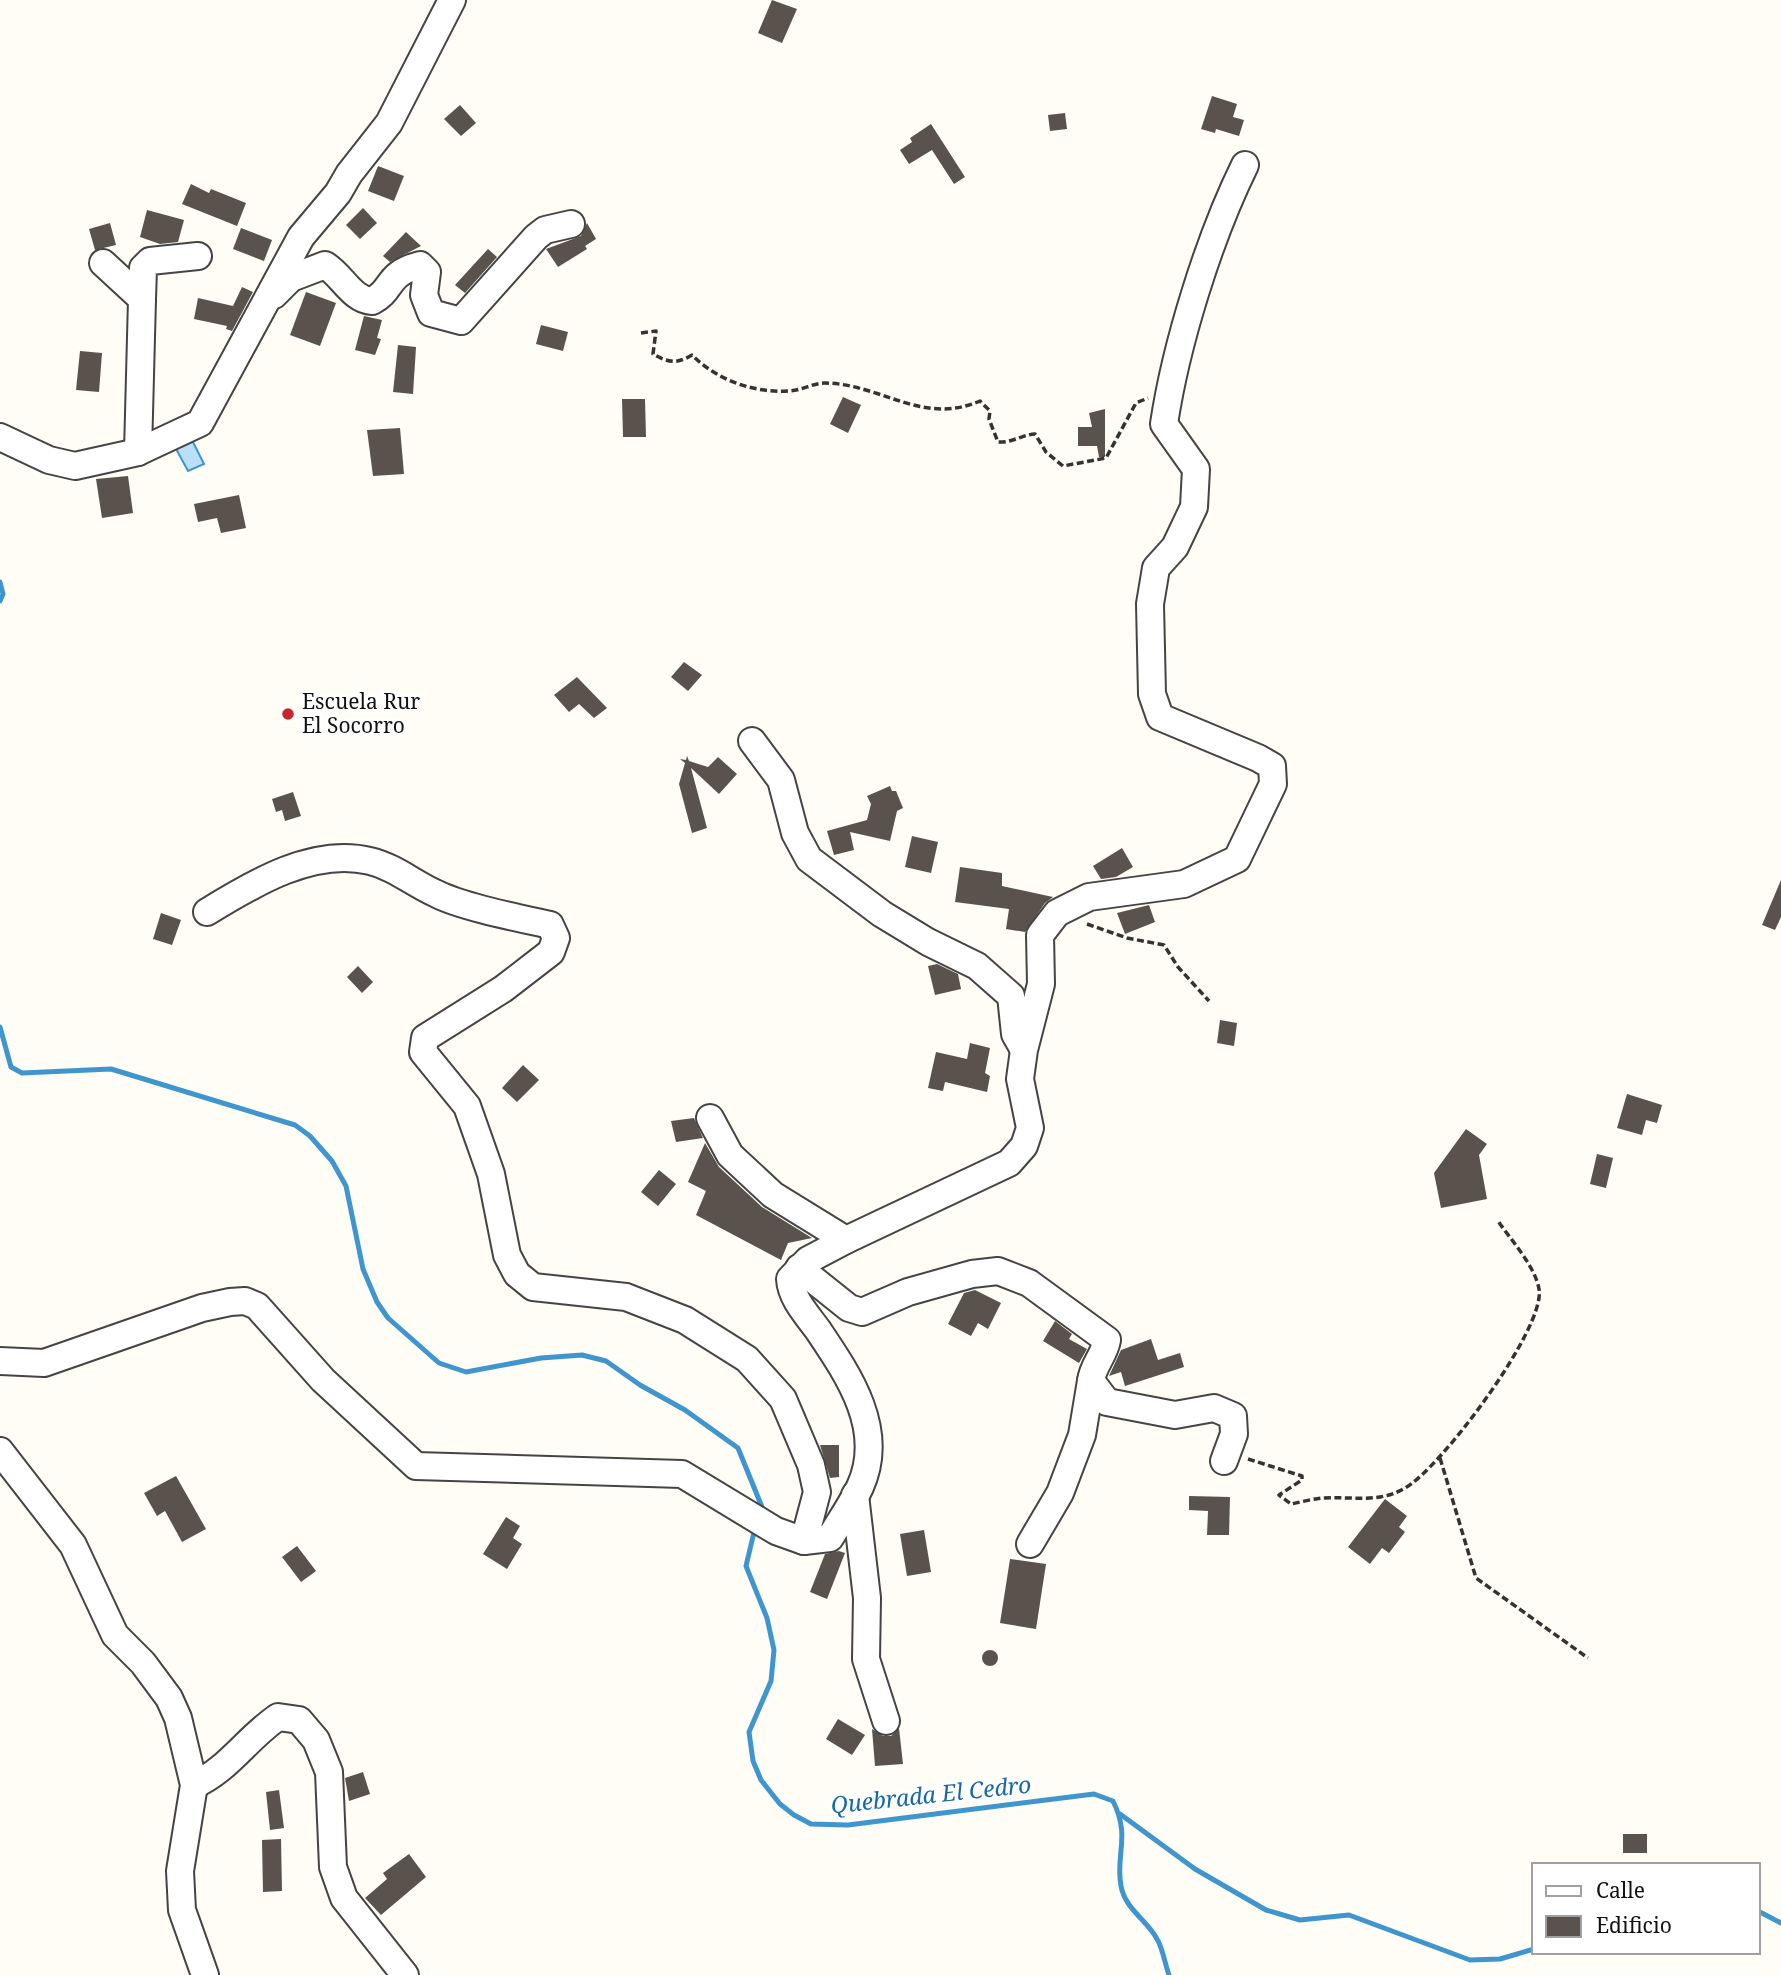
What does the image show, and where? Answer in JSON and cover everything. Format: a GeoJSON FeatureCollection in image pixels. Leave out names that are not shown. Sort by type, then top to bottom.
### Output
{"type":"FeatureCollection","features":[{"type":"Feature","properties":{"kind":"street"},"geometry":{"type":"LineString","coordinates":[[0,436],[49,460],[75,466],[138,452],[200,423],[301,237],[338,193],[349,174],[389,123],[452,0]]}},
{"type":"Feature","properties":{"kind":"street"},"geometry":{"type":"LineString","coordinates":[[0,1362],[44,1363],[202,1308],[245,1301],[257,1306],[323,1380],[416,1465],[681,1474],[776,1531],[804,1541],[830,1538],[855,1495],[870,1459],[871,1433],[848,1375],[791,1287],[790,1279],[799,1268],[846,1240],[1009,1163],[1024,1146],[1030,1128],[1020,1079],[1024,1050],[1041,984],[1041,935],[1057,913],[1088,897],[1184,884],[1237,859],[1273,784],[1272,766],[1160,718],[1152,694],[1150,604],[1156,568],[1174,547],[1194,507],[1196,470],[1164,424],[1169,388],[1228,200],[1245,165]]}},
{"type":"Feature","properties":{"kind":"street"},"geometry":{"type":"LineString","coordinates":[[265,304],[291,278],[325,265],[336,272],[358,298],[372,301],[381,295],[395,275],[420,265],[428,272],[424,295],[431,313],[446,320],[461,321],[536,237],[545,230],[571,223]]}},
{"type":"Feature","properties":{"kind":"street"},"geometry":{"type":"LineString","coordinates":[[138,452],[143,268],[150,261],[198,256]]}},
{"type":"Feature","properties":{"kind":"street"},"geometry":{"type":"LineString","coordinates":[[103,262],[142,299]]}},
{"type":"Feature","properties":{"kind":"street"},"geometry":{"type":"LineString","coordinates":[[752,741],[781,780],[795,833],[809,859],[882,914],[986,974],[1011,996],[1015,1034],[1024,1050]]}},
{"type":"Feature","properties":{"kind":"street"},"geometry":{"type":"LineString","coordinates":[[207,912],[235,894],[319,858],[369,861],[410,877],[437,895],[550,925],[556,938],[551,952],[503,989],[425,1038],[423,1052],[467,1106],[491,1174],[506,1255],[517,1274],[533,1287],[625,1297],[685,1320],[747,1359],[783,1399],[811,1465],[817,1492],[804,1541]]}},
{"type":"Feature","properties":{"kind":"street"},"geometry":{"type":"LineString","coordinates":[[709,1118],[730,1155],[773,1195],[846,1240]]}},
{"type":"Feature","properties":{"kind":"street"},"geometry":{"type":"LineString","coordinates":[[799,1268],[849,1308],[862,1312],[908,1292],[972,1274],[998,1271],[1029,1283],[1107,1340],[1105,1350],[1093,1367],[1082,1435],[1060,1493],[1030,1544]]}},
{"type":"Feature","properties":{"kind":"street"},"geometry":{"type":"LineString","coordinates":[[1091,1381],[1107,1402],[1175,1415],[1214,1408],[1233,1416],[1234,1434],[1224,1461]]}},
{"type":"Feature","properties":{"kind":"street"},"geometry":{"type":"LineString","coordinates":[[0,1451],[73,1545],[115,1635],[143,1663],[169,1698],[178,1718],[194,1786],[180,1871],[182,1910],[205,1975]]}},
{"type":"Feature","properties":{"kind":"street"},"geometry":{"type":"LineString","coordinates":[[855,1495],[867,1598],[866,1659],[887,1721]]}},
{"type":"Feature","properties":{"kind":"street"},"geometry":{"type":"LineString","coordinates":[[194,1786],[215,1776],[257,1732],[278,1717],[299,1720],[316,1740],[328,1772],[332,1867],[344,1898],[405,1975]]}},
{"type":"Feature","properties":{"kind":"path"},"geometry":{"type":"LineString","coordinates":[[641,332],[656,331],[653,355],[666,362],[679,363],[692,355],[706,370],[724,380],[761,390],[790,391],[823,383],[885,395],[904,403],[951,411],[980,401],[990,411],[989,419],[998,442],[1009,443],[1021,435],[1035,434],[1046,452],[1063,466],[1106,458],[1136,402],[1169,388]]}},
{"type":"Feature","properties":{"kind":"path"},"geometry":{"type":"LineString","coordinates":[[1078,927],[1088,924],[1127,938],[1164,945],[1178,967],[1209,1001]]}},
{"type":"Feature","properties":{"kind":"path"},"geometry":{"type":"LineString","coordinates":[[1234,1434],[1234,1444],[1247,1458],[1302,1476],[1302,1480],[1279,1495],[1291,1504],[1322,1498],[1366,1500],[1405,1488],[1440,1458],[1502,1378],[1536,1314],[1539,1290],[1498,1221]]}},
{"type":"Feature","properties":{"kind":"path"},"geometry":{"type":"LineString","coordinates":[[1440,1458],[1476,1578],[1588,1658]]}},
{"type":"Feature","properties":{"kind":"water"},"geometry":{"type":"Polygon","coordinates":[[[192,440],[204,464],[188,471],[175,447],[192,440]]]}},
{"type":"Feature","properties":{"kind":"building"},"geometry":{"type":"Polygon","coordinates":[[[772,0],[797,9],[782,43],[758,33],[772,0]]]}},
{"type":"Feature","properties":{"kind":"building"},"geometry":{"type":"Polygon","coordinates":[[[1212,96],[1237,104],[1233,117],[1244,120],[1239,136],[1216,129],[1215,133],[1201,129],[1212,96]]]}},
{"type":"Feature","properties":{"kind":"building"},"geometry":{"type":"Polygon","coordinates":[[[460,105],[476,123],[461,136],[444,119],[460,105]]]}},
{"type":"Feature","properties":{"kind":"building"},"geometry":{"type":"Polygon","coordinates":[[[1065,113],[1067,129],[1050,131],[1048,115],[1065,113]]]}},
{"type":"Feature","properties":{"kind":"building"},"geometry":{"type":"Polygon","coordinates":[[[931,124],[965,177],[954,184],[932,150],[909,164],[900,150],[912,142],[910,138],[931,124]]]}},
{"type":"Feature","properties":{"kind":"building"},"geometry":{"type":"Polygon","coordinates":[[[378,166],[404,176],[394,201],[368,191],[378,166]]]}},
{"type":"Feature","properties":{"kind":"building"},"geometry":{"type":"Polygon","coordinates":[[[191,184],[209,193],[211,189],[246,203],[237,226],[182,204],[191,184]]]}},
{"type":"Feature","properties":{"kind":"building"},"geometry":{"type":"Polygon","coordinates":[[[363,208],[377,223],[360,239],[346,225],[363,208]]]}},
{"type":"Feature","properties":{"kind":"building"},"geometry":{"type":"Polygon","coordinates":[[[147,210],[184,220],[178,242],[160,244],[140,237],[147,210]]]}},
{"type":"Feature","properties":{"kind":"building"},"geometry":{"type":"Polygon","coordinates":[[[110,223],[116,245],[95,250],[89,229],[110,223]]]}},
{"type":"Feature","properties":{"kind":"building"},"geometry":{"type":"Polygon","coordinates":[[[587,223],[596,239],[585,246],[587,249],[558,267],[546,249],[581,236],[587,223]]]}},
{"type":"Feature","properties":{"kind":"building"},"geometry":{"type":"Polygon","coordinates":[[[241,228],[272,240],[264,261],[233,249],[241,228]]]}},
{"type":"Feature","properties":{"kind":"building"},"geometry":{"type":"Polygon","coordinates":[[[406,232],[421,246],[390,262],[383,256],[406,232]]]}},
{"type":"Feature","properties":{"kind":"building"},"geometry":{"type":"Polygon","coordinates":[[[488,249],[497,257],[465,293],[455,285],[488,249]]]}},
{"type":"Feature","properties":{"kind":"building"},"geometry":{"type":"Polygon","coordinates":[[[242,287],[253,292],[232,331],[226,329],[227,326],[194,319],[198,298],[233,306],[242,287]]]}},
{"type":"Feature","properties":{"kind":"building"},"geometry":{"type":"Polygon","coordinates":[[[306,292],[336,303],[320,346],[290,335],[306,292]]]}},
{"type":"Feature","properties":{"kind":"building"},"geometry":{"type":"Polygon","coordinates":[[[364,316],[382,320],[377,338],[381,339],[375,355],[355,350],[364,316]]]}},
{"type":"Feature","properties":{"kind":"building"},"geometry":{"type":"Polygon","coordinates":[[[541,325],[568,332],[563,351],[536,344],[541,325]]]}},
{"type":"Feature","properties":{"kind":"building"},"geometry":{"type":"Polygon","coordinates":[[[398,345],[416,347],[413,394],[393,392],[398,345]]]}},
{"type":"Feature","properties":{"kind":"building"},"geometry":{"type":"Polygon","coordinates":[[[80,351],[102,353],[99,392],[76,390],[80,351]]]}},
{"type":"Feature","properties":{"kind":"building"},"geometry":{"type":"Polygon","coordinates":[[[843,397],[861,405],[848,433],[830,424],[843,397]]]}},
{"type":"Feature","properties":{"kind":"building"},"geometry":{"type":"Polygon","coordinates":[[[622,399],[645,399],[646,437],[623,437],[622,399]]]}},
{"type":"Feature","properties":{"kind":"building"},"geometry":{"type":"Polygon","coordinates":[[[1105,409],[1105,457],[1099,457],[1097,446],[1078,446],[1078,427],[1092,427],[1089,413],[1105,409]]]}},
{"type":"Feature","properties":{"kind":"building"},"geometry":{"type":"Polygon","coordinates":[[[400,428],[404,474],[373,476],[367,430],[400,428]]]}},
{"type":"Feature","properties":{"kind":"building"},"geometry":{"type":"Polygon","coordinates":[[[128,476],[133,513],[102,518],[96,479],[128,476]]]}},
{"type":"Feature","properties":{"kind":"building"},"geometry":{"type":"Polygon","coordinates":[[[239,495],[246,528],[221,533],[217,518],[198,522],[194,504],[239,495]]]}},
{"type":"Feature","properties":{"kind":"building"},"geometry":{"type":"Polygon","coordinates":[[[684,662],[702,675],[688,691],[671,677],[684,662]]]}},
{"type":"Feature","properties":{"kind":"building"},"geometry":{"type":"Polygon","coordinates":[[[577,677],[607,708],[594,718],[579,704],[569,712],[554,695],[577,677]]]}},
{"type":"Feature","properties":{"kind":"building"},"geometry":{"type":"Polygon","coordinates":[[[687,756],[689,761],[708,767],[718,757],[737,774],[719,794],[691,768],[707,828],[692,833],[679,784],[685,763],[680,759],[686,760],[687,756]]]}},
{"type":"Feature","properties":{"kind":"building"},"geometry":{"type":"Polygon","coordinates":[[[890,786],[892,791],[896,791],[903,808],[897,811],[890,841],[850,832],[854,850],[834,855],[827,831],[867,820],[871,804],[867,796],[890,786]]]}},
{"type":"Feature","properties":{"kind":"building"},"geometry":{"type":"Polygon","coordinates":[[[293,792],[301,816],[285,821],[282,810],[276,812],[272,799],[293,792]]]}},
{"type":"Feature","properties":{"kind":"building"},"geometry":{"type":"Polygon","coordinates":[[[912,836],[938,842],[931,873],[905,867],[912,836]]]}},
{"type":"Feature","properties":{"kind":"building"},"geometry":{"type":"Polygon","coordinates":[[[1122,848],[1133,867],[1116,877],[1101,879],[1093,866],[1122,848]]]}},
{"type":"Feature","properties":{"kind":"building"},"geometry":{"type":"Polygon","coordinates":[[[960,867],[1002,873],[1002,886],[1053,897],[1045,903],[1025,932],[1006,929],[1009,909],[955,902],[960,867]]]}},
{"type":"Feature","properties":{"kind":"building"},"geometry":{"type":"Polygon","coordinates":[[[1781,880],[1781,917],[1775,930],[1762,925],[1781,880]]]}},
{"type":"Feature","properties":{"kind":"building"},"geometry":{"type":"Polygon","coordinates":[[[1149,905],[1155,922],[1125,934],[1117,913],[1149,905]]]}},
{"type":"Feature","properties":{"kind":"building"},"geometry":{"type":"Polygon","coordinates":[[[161,913],[181,920],[172,945],[153,939],[161,913]]]}},
{"type":"Feature","properties":{"kind":"building"},"geometry":{"type":"Polygon","coordinates":[[[937,964],[958,974],[961,989],[935,995],[928,966],[937,964]]]}},
{"type":"Feature","properties":{"kind":"building"},"geometry":{"type":"Polygon","coordinates":[[[358,966],[373,982],[362,993],[347,977],[358,966]]]}},
{"type":"Feature","properties":{"kind":"building"},"geometry":{"type":"Polygon","coordinates":[[[1220,1020],[1237,1023],[1234,1046],[1217,1043],[1220,1020]]]}},
{"type":"Feature","properties":{"kind":"building"},"geometry":{"type":"Polygon","coordinates":[[[970,1043],[990,1048],[985,1073],[990,1076],[987,1092],[945,1082],[943,1091],[928,1088],[936,1052],[967,1059],[970,1043]]]}},
{"type":"Feature","properties":{"kind":"building"},"geometry":{"type":"Polygon","coordinates":[[[523,1065],[539,1080],[517,1102],[502,1088],[523,1065]]]}},
{"type":"Feature","properties":{"kind":"building"},"geometry":{"type":"Polygon","coordinates":[[[1627,1094],[1662,1105],[1657,1123],[1646,1120],[1642,1135],[1617,1128],[1627,1094]]]}},
{"type":"Feature","properties":{"kind":"building"},"geometry":{"type":"Polygon","coordinates":[[[694,1118],[703,1138],[676,1142],[671,1121],[694,1118]]]}},
{"type":"Feature","properties":{"kind":"building"},"geometry":{"type":"Polygon","coordinates":[[[1466,1129],[1487,1144],[1479,1155],[1487,1199],[1441,1208],[1434,1173],[1466,1129]]]}},
{"type":"Feature","properties":{"kind":"building"},"geometry":{"type":"Polygon","coordinates":[[[705,1143],[719,1167],[762,1207],[812,1238],[788,1243],[781,1260],[696,1215],[706,1191],[688,1182],[705,1143]]]}},
{"type":"Feature","properties":{"kind":"building"},"geometry":{"type":"Polygon","coordinates":[[[1597,1154],[1613,1158],[1606,1188],[1590,1184],[1597,1154]]]}},
{"type":"Feature","properties":{"kind":"building"},"geometry":{"type":"Polygon","coordinates":[[[659,1170],[676,1184],[658,1206],[641,1192],[659,1170]]]}},
{"type":"Feature","properties":{"kind":"building"},"geometry":{"type":"Polygon","coordinates":[[[975,1290],[1001,1303],[988,1329],[978,1323],[971,1336],[948,1324],[964,1293],[975,1290]]]}},
{"type":"Feature","properties":{"kind":"building"},"geometry":{"type":"Polygon","coordinates":[[[1055,1321],[1072,1334],[1069,1339],[1087,1349],[1079,1363],[1043,1341],[1055,1321]]]}},
{"type":"Feature","properties":{"kind":"building"},"geometry":{"type":"Polygon","coordinates":[[[1151,1339],[1158,1360],[1180,1353],[1184,1367],[1125,1386],[1121,1372],[1109,1376],[1121,1350],[1151,1339]]]}},
{"type":"Feature","properties":{"kind":"building"},"geometry":{"type":"Polygon","coordinates":[[[820,1445],[839,1445],[839,1477],[830,1478],[820,1445]]]}},
{"type":"Feature","properties":{"kind":"building"},"geometry":{"type":"Polygon","coordinates":[[[176,1476],[206,1529],[182,1542],[165,1511],[157,1516],[144,1493],[176,1476]]]}},
{"type":"Feature","properties":{"kind":"building"},"geometry":{"type":"Polygon","coordinates":[[[1189,1496],[1230,1497],[1229,1535],[1207,1535],[1208,1511],[1189,1510],[1189,1496]]]}},
{"type":"Feature","properties":{"kind":"building"},"geometry":{"type":"Polygon","coordinates":[[[1385,1499],[1407,1516],[1399,1527],[1405,1532],[1389,1553],[1382,1548],[1370,1564],[1348,1547],[1385,1499]]]}},
{"type":"Feature","properties":{"kind":"building"},"geometry":{"type":"Polygon","coordinates":[[[506,1517],[520,1526],[513,1538],[522,1544],[507,1569],[483,1554],[506,1517]]]}},
{"type":"Feature","properties":{"kind":"building"},"geometry":{"type":"Polygon","coordinates":[[[924,1530],[931,1572],[907,1576],[900,1534],[924,1530]]]}},
{"type":"Feature","properties":{"kind":"building"},"geometry":{"type":"Polygon","coordinates":[[[297,1546],[316,1571],[301,1582],[282,1557],[297,1546]]]}},
{"type":"Feature","properties":{"kind":"building"},"geometry":{"type":"Polygon","coordinates":[[[839,1551],[845,1553],[827,1599],[810,1592],[825,1554],[839,1551]]]}},
{"type":"Feature","properties":{"kind":"building"},"geometry":{"type":"Polygon","coordinates":[[[1010,1559],[1046,1564],[1036,1629],[1000,1623],[1010,1559]]]}},
{"type":"Feature","properties":{"kind":"building"},"geometry":{"type":"Polygon","coordinates":[[[987,1650],[993,1650],[998,1658],[996,1664],[987,1666],[982,1661],[982,1655],[987,1650]]]}},
{"type":"Feature","properties":{"kind":"building"},"geometry":{"type":"Polygon","coordinates":[[[838,1719],[865,1735],[852,1755],[826,1739],[838,1719]]]}},
{"type":"Feature","properties":{"kind":"building"},"geometry":{"type":"Polygon","coordinates":[[[899,1728],[903,1764],[875,1766],[872,1729],[883,1736],[891,1736],[899,1728]]]}},
{"type":"Feature","properties":{"kind":"building"},"geometry":{"type":"Polygon","coordinates":[[[363,1772],[370,1794],[349,1801],[345,1778],[363,1772]]]}},
{"type":"Feature","properties":{"kind":"building"},"geometry":{"type":"Polygon","coordinates":[[[279,1790],[284,1828],[270,1830],[266,1792],[279,1790]]]}},
{"type":"Feature","properties":{"kind":"building"},"geometry":{"type":"Polygon","coordinates":[[[1623,1834],[1647,1834],[1647,1853],[1623,1853],[1623,1834]]]}},
{"type":"Feature","properties":{"kind":"building"},"geometry":{"type":"Polygon","coordinates":[[[281,1839],[282,1891],[263,1892],[262,1840],[281,1839]]]}},
{"type":"Feature","properties":{"kind":"building"},"geometry":{"type":"Polygon","coordinates":[[[409,1854],[426,1877],[381,1915],[365,1898],[387,1879],[383,1873],[409,1854]]]}},
{"type":"Feature","properties":{"kind":"waterway","name":"Quebrada El Cedro"},"geometry":{"type":"LineString","coordinates":[[0,582],[3,594],[0,601]]}},
{"type":"Feature","properties":{"kind":"waterway","name":"Quebrada El Cedro"},"geometry":{"type":"LineString","coordinates":[[0,1027],[11,1067],[22,1073],[111,1069],[295,1125],[310,1136],[332,1161],[346,1186],[363,1269],[377,1302],[388,1318],[439,1363],[466,1372],[541,1358],[582,1355],[606,1361],[640,1385],[685,1410],[738,1448],[764,1512]]}},
{"type":"Feature","properties":{"kind":"waterway","name":"Quebrada El Cedro"},"geometry":{"type":"LineString","coordinates":[[755,1528],[746,1566],[767,1618],[774,1650],[771,1681],[749,1732],[753,1761],[761,1780],[780,1804],[811,1824],[848,1825],[1094,1794],[1113,1801],[1121,1825],[1120,1875],[1123,1894],[1157,1939],[1169,1975]]}},
{"type":"Feature","properties":{"kind":"waterway"},"geometry":{"type":"LineString","coordinates":[[1120,1814],[1195,1869],[1266,1910],[1300,1920],[1349,1915],[1470,1960],[1500,1959],[1532,1950]]}},
{"type":"Feature","properties":{"kind":"waterway"},"geometry":{"type":"LineString","coordinates":[[1760,1912],[1781,1923]]}},
{"type":"Feature","properties":{"kind":"place","name":"Escuela Rur El Socorro"},"geometry":{"type":"Point","coordinates":[288,714]}}]}
